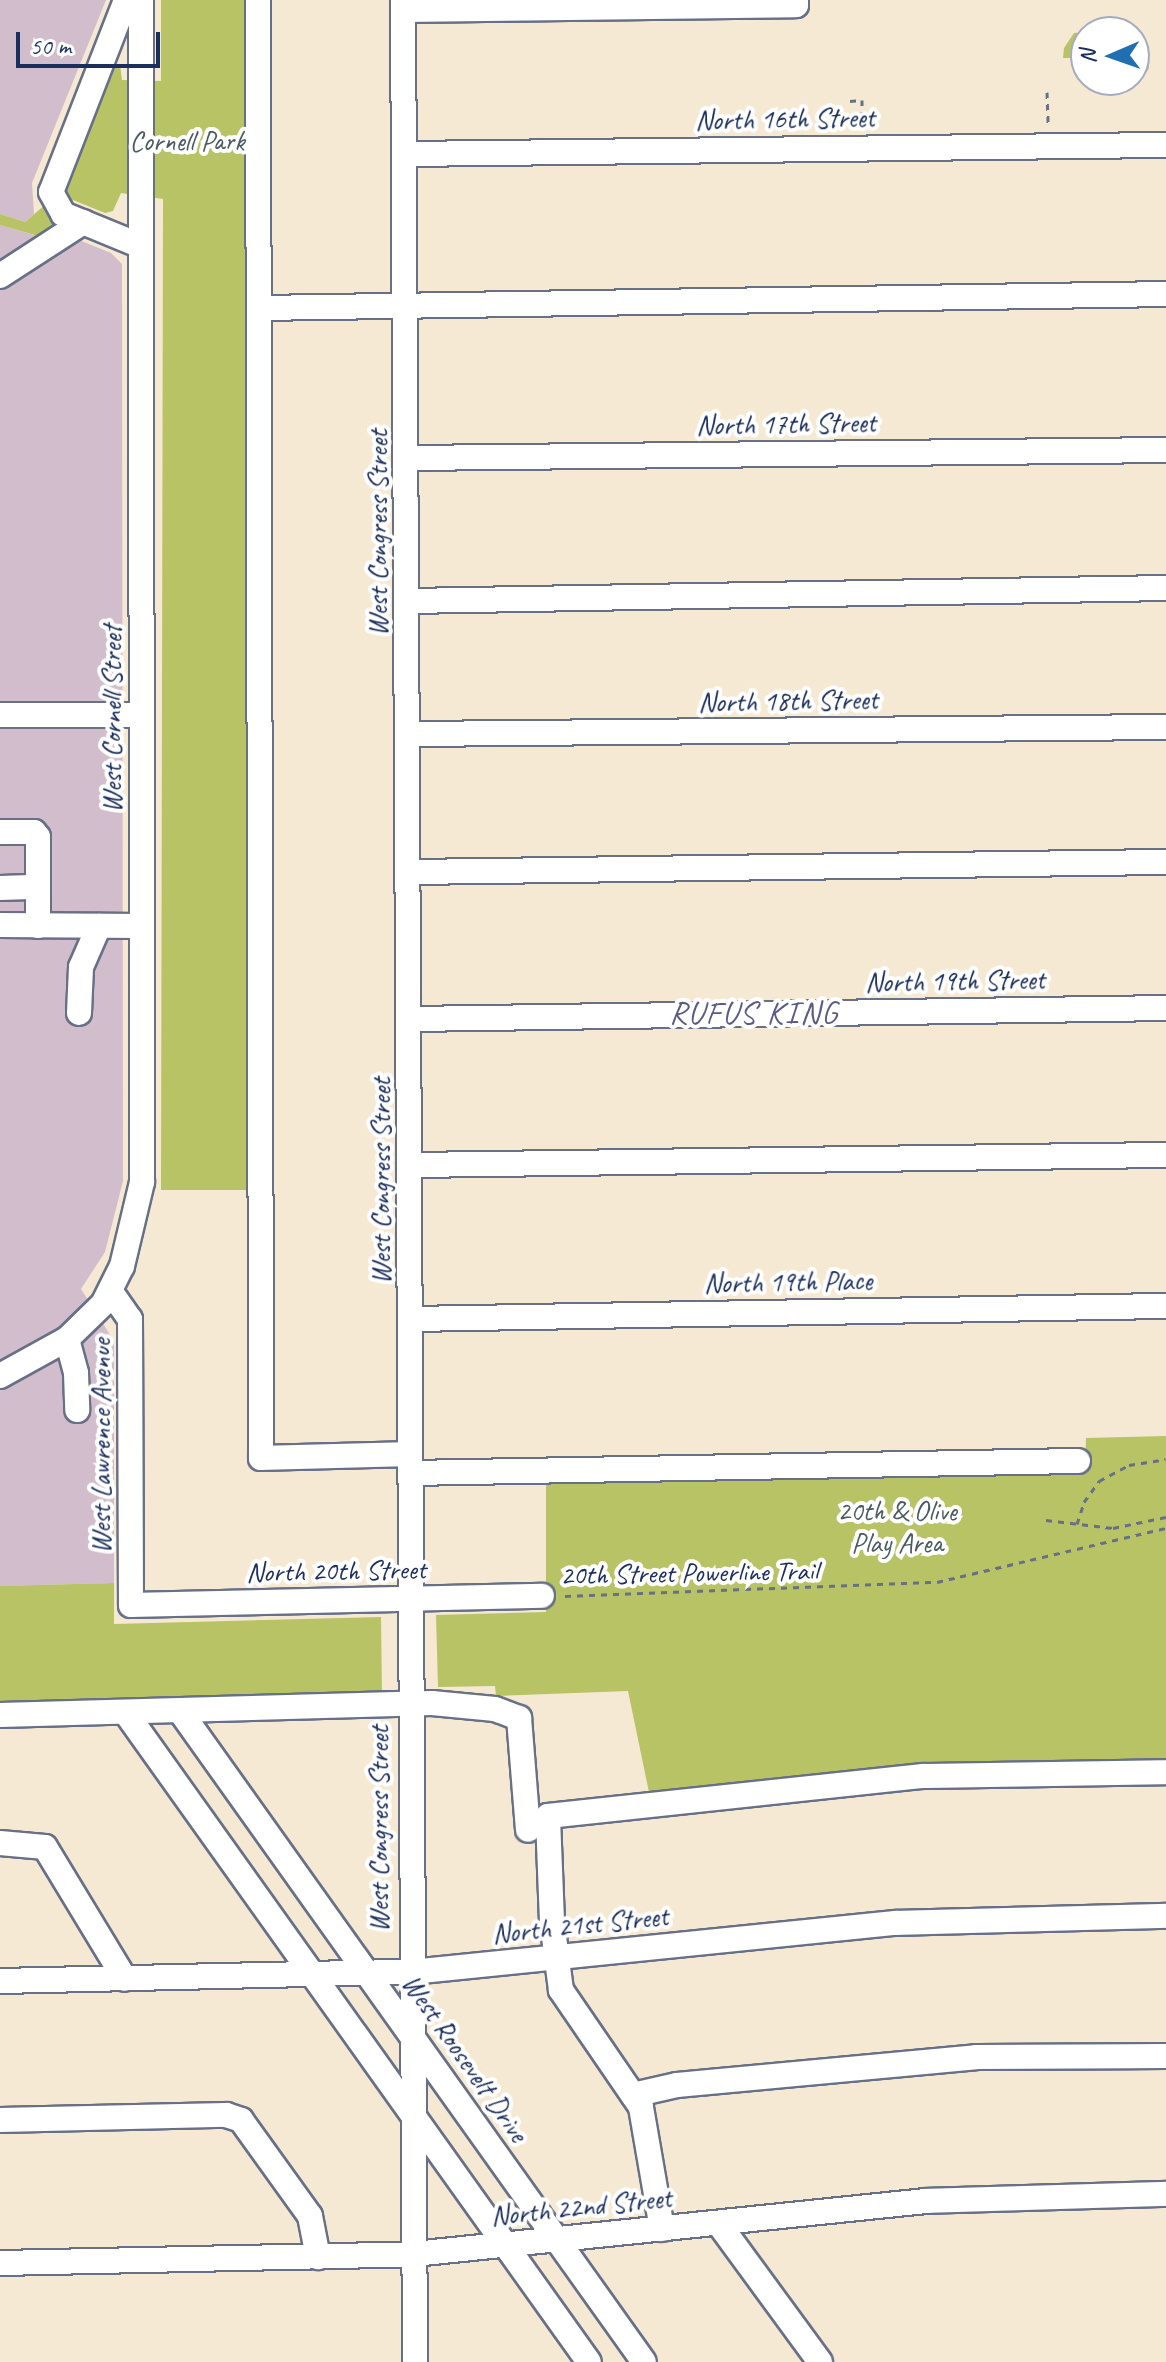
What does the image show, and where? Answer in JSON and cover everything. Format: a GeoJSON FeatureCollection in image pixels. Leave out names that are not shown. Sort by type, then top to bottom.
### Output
{"type":"FeatureCollection","features":[{"type":"Feature","properties":{"kind":"street"},"geometry":{"type":"LineString","coordinates":[[126,0],[52,181],[57,208],[141,246]]}},
{"type":"Feature","properties":{"kind":"street","name":"West Cornell Street"},"geometry":{"type":"LineString","coordinates":[[0,1376],[67,1339],[111,1292],[133,1230],[142,1182],[141,0]]}},
{"type":"Feature","properties":{"kind":"street"},"geometry":{"type":"LineString","coordinates":[[258,0],[261,1458],[410,1464],[1078,1461]]}},
{"type":"Feature","properties":{"kind":"street"},"geometry":{"type":"LineString","coordinates":[[403,5],[796,5],[796,0]]}},
{"type":"Feature","properties":{"kind":"street","name":"West Congress Street"},"geometry":{"type":"LineString","coordinates":[[403,5],[410,734],[408,1705],[411,2034],[415,2120],[415,2362]]}},
{"type":"Feature","properties":{"kind":"street","name":"North 16th Street"},"geometry":{"type":"LineString","coordinates":[[405,154],[1166,145]]}},
{"type":"Feature","properties":{"kind":"street"},"geometry":{"type":"LineString","coordinates":[[0,276],[83,222]]}},
{"type":"Feature","properties":{"kind":"street"},"geometry":{"type":"LineString","coordinates":[[259,308],[1166,294]]}},
{"type":"Feature","properties":{"kind":"street","name":"North 17th Street"},"geometry":{"type":"LineString","coordinates":[[407,458],[1166,450]]}},
{"type":"Feature","properties":{"kind":"street"},"geometry":{"type":"LineString","coordinates":[[408,601],[1166,588]]}},
{"type":"Feature","properties":{"kind":"street"},"geometry":{"type":"LineString","coordinates":[[0,715],[142,715]]}},
{"type":"Feature","properties":{"kind":"street","name":"North 18th Street"},"geometry":{"type":"LineString","coordinates":[[410,734],[1166,727]]}},
{"type":"Feature","properties":{"kind":"street"},"geometry":{"type":"LineString","coordinates":[[0,832],[34,832],[38,837],[38,926]]}},
{"type":"Feature","properties":{"kind":"street"},"geometry":{"type":"LineString","coordinates":[[410,872],[1166,862]]}},
{"type":"Feature","properties":{"kind":"street"},"geometry":{"type":"LineString","coordinates":[[0,888],[38,887]]}},
{"type":"Feature","properties":{"kind":"street"},"geometry":{"type":"LineString","coordinates":[[0,925],[142,926]]}},
{"type":"Feature","properties":{"kind":"street"},"geometry":{"type":"LineString","coordinates":[[79,1013],[81,967],[99,926]]}},
{"type":"Feature","properties":{"kind":"street","name":"North 19th Street"},"geometry":{"type":"LineString","coordinates":[[410,1019],[1166,1008]]}},
{"type":"Feature","properties":{"kind":"street"},"geometry":{"type":"LineString","coordinates":[[411,1165],[1166,1155]]}},
{"type":"Feature","properties":{"kind":"street","name":"West Lawrence Avenue"},"geometry":{"type":"LineString","coordinates":[[111,1292],[130,1319],[131,1605]]}},
{"type":"Feature","properties":{"kind":"street","name":"North 19th Place"},"geometry":{"type":"LineString","coordinates":[[411,1319],[1166,1306]]}},
{"type":"Feature","properties":{"kind":"street"},"geometry":{"type":"LineString","coordinates":[[67,1339],[76,1373],[77,1410]]}},
{"type":"Feature","properties":{"kind":"street","name":"North 20th Street"},"geometry":{"type":"LineString","coordinates":[[131,1605],[542,1596]]}},
{"type":"Feature","properties":{"kind":"street"},"geometry":{"type":"LineString","coordinates":[[0,1715],[408,1705],[495,1709],[519,1718],[528,1830]]}},
{"type":"Feature","properties":{"kind":"street","name":"West Roosevelt Drive"},"geometry":{"type":"LineString","coordinates":[[180,1711],[644,2362]]}},
{"type":"Feature","properties":{"kind":"street"},"geometry":{"type":"LineString","coordinates":[[126,1713],[589,2362]]}},
{"type":"Feature","properties":{"kind":"street"},"geometry":{"type":"LineString","coordinates":[[662,2229],[647,2121],[633,2095],[566,2003],[555,1959],[548,1816],[923,1776],[1166,1772]]}},
{"type":"Feature","properties":{"kind":"street"},"geometry":{"type":"LineString","coordinates":[[0,1843],[45,1847],[123,1967],[125,1979]]}},
{"type":"Feature","properties":{"kind":"street","name":"North 21st Street"},"geometry":{"type":"LineString","coordinates":[[0,1981],[411,1972],[896,1923],[1166,1916]]}},
{"type":"Feature","properties":{"kind":"street"},"geometry":{"type":"LineString","coordinates":[[633,2095],[677,2085],[976,2057],[1166,2056]]}},
{"type":"Feature","properties":{"kind":"street"},"geometry":{"type":"LineString","coordinates":[[0,2120],[226,2115],[241,2120],[310,2216],[318,2257]]}},
{"type":"Feature","properties":{"kind":"street","name":"North 22nd Street"},"geometry":{"type":"LineString","coordinates":[[0,2263],[414,2254],[926,2201],[1166,2194]]}},
{"type":"Feature","properties":{"kind":"street"},"geometry":{"type":"LineString","coordinates":[[719,2224],[820,2362]]}},
{"type":"Feature","properties":{"kind":"path"},"geometry":{"type":"LineString","coordinates":[[1047,92],[1048,126]]}},
{"type":"Feature","properties":{"kind":"path"},"geometry":{"type":"LineString","coordinates":[[850,101],[862,100],[862,128]]}},
{"type":"Feature","properties":{"kind":"path"},"geometry":{"type":"LineString","coordinates":[[1077,1524],[1084,1502],[1099,1481],[1129,1465],[1166,1459]]}},
{"type":"Feature","properties":{"kind":"path"},"geometry":{"type":"LineString","coordinates":[[1046,1520],[1113,1528],[1166,1517]]}},
{"type":"Feature","properties":{"kind":"path","name":"20th Street Powerline Trail"},"geometry":{"type":"LineString","coordinates":[[542,1596],[937,1582],[1081,1552],[1166,1528]]}},
{"type":"Feature","properties":{"kind":"shaded area"},"geometry":{"type":"Polygon","coordinates":[[[0,0],[106,0],[32,183],[34,214],[25,222],[0,214],[0,0]]]}},
{"type":"Feature","properties":{"kind":"shaded area"},"geometry":{"type":"Polygon","coordinates":[[[0,225],[44,238],[52,229],[111,253],[122,264],[123,1181],[105,1252],[81,1289],[114,1341],[114,1583],[0,1586],[0,225]]]}},
{"type":"Feature","properties":{"kind":"green space","name":"Cornell Park"},"geometry":{"type":"Polygon","coordinates":[[[161,0],[249,0],[250,1190],[161,1190],[163,199],[121,193],[113,211],[105,213],[73,200],[45,238],[0,225],[0,214],[25,222],[67,186],[115,68],[120,65],[122,80],[161,81],[161,0]]]}},
{"type":"Feature","properties":{"kind":"green space"},"geometry":{"type":"Polygon","coordinates":[[[1070,39],[1070,58],[1063,58],[1064,48],[1070,39]]]}},
{"type":"Feature","properties":{"kind":"green space","name":"20th & Olive Play Area"},"geometry":{"type":"Polygon","coordinates":[[[1166,1436],[1166,1767],[650,1797],[628,1691],[496,1696],[495,1686],[438,1687],[436,1615],[546,1612],[546,1480],[1085,1471],[1086,1438],[1166,1436]]]}},
{"type":"Feature","properties":{"kind":"green space"},"geometry":{"type":"Polygon","coordinates":[[[114,1583],[114,1624],[381,1617],[382,1696],[0,1704],[0,1586],[114,1583]]]}},
{"type":"Feature","properties":{"kind":"district","name":"RUFUS KING"},"geometry":{"type":"Point","coordinates":[754,1013]}}]}
